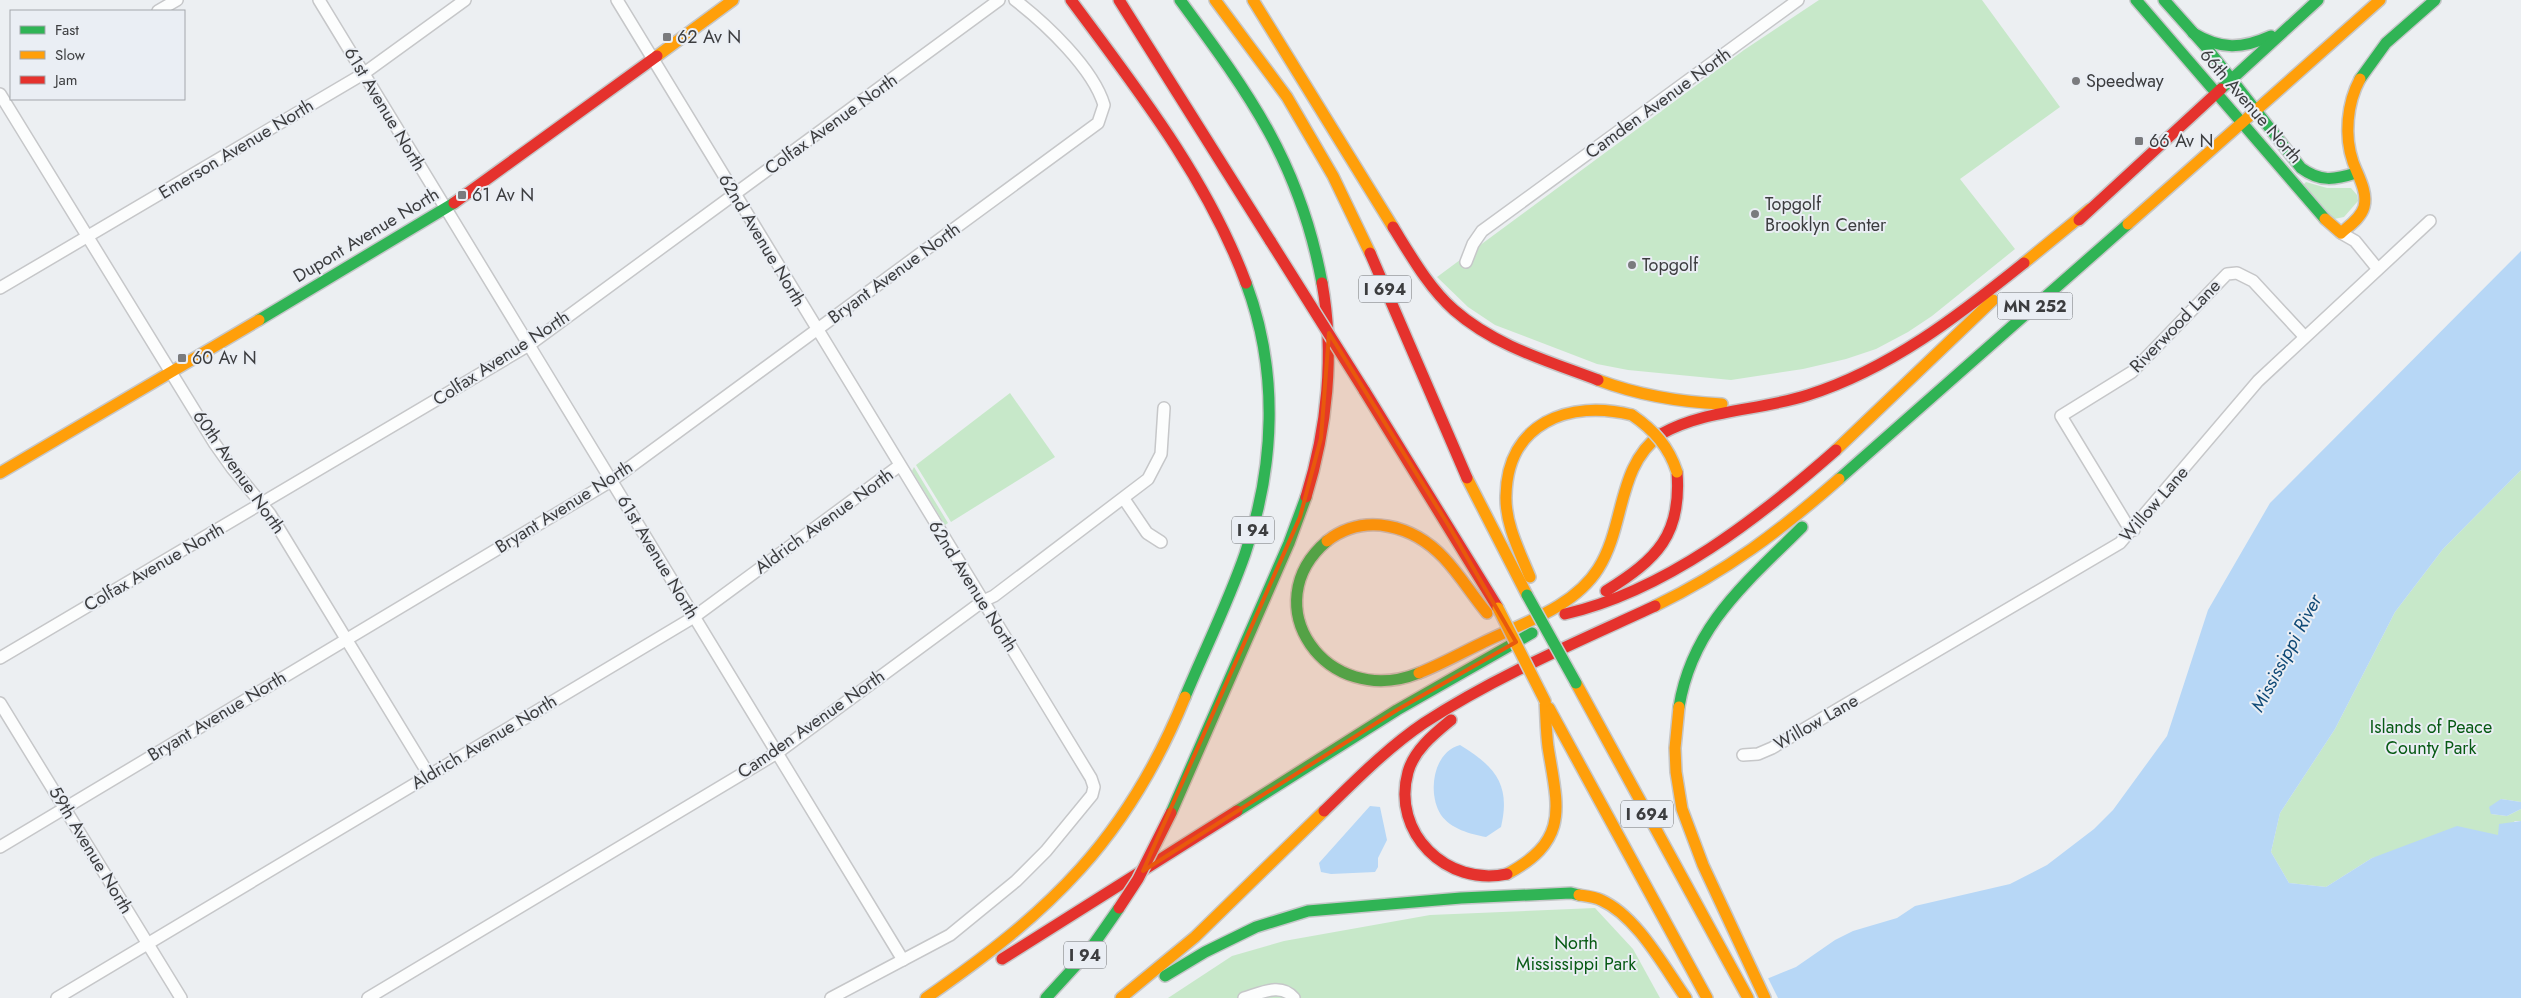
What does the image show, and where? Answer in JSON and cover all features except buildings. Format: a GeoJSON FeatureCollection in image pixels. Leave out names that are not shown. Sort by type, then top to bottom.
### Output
{"type":"FeatureCollection","features":[{"type":"Feature","properties":{"kind":"main road","name":"Dupont Avenue North"},"geometry":{"type":"LineString","coordinates":[[0,473],[446,209],[733,0]]}},
{"type":"Feature","properties":{"kind":"main road","name":"I 94"},"geometry":{"type":"LineString","coordinates":[[926,998],[997,948],[1052,902],[1088,863],[1119,822],[1150,773],[1185,700],[1245,554],[1263,490],[1269,419],[1268,374],[1254,303],[1240,263],[1223,223],[1191,170],[1071,0]]}},
{"type":"Feature","properties":{"kind":"main road","name":"I 94"},"geometry":{"type":"LineString","coordinates":[[1046,998],[1089,951],[1119,908],[1138,879],[1171,813],[1300,517],[1321,438],[1327,397],[1330,355],[1328,312],[1316,243],[1288,166],[1254,103],[1180,0]]}},
{"type":"Feature","properties":{"kind":"main road","name":"I 694"},"geometry":{"type":"LineString","coordinates":[[1215,0],[1287,97],[1333,176],[1370,251],[1456,457],[1531,593],[1576,683],[1748,998]]}},
{"type":"Feature","properties":{"kind":"main road"},"geometry":{"type":"LineString","coordinates":[[1253,0],[1418,268],[1443,300],[1464,318],[1516,349],[1595,380],[1646,395],[1686,402],[1729,404],[1769,401],[1811,393]]}},
{"type":"Feature","properties":{"kind":"main road","name":"66th Avenue North"},"geometry":{"type":"LineString","coordinates":[[2136,0],[2319,213],[2342,233]]}},
{"type":"Feature","properties":{"kind":"main road","name":"66th Avenue North"},"geometry":{"type":"LineString","coordinates":[[2164,0],[2193,33],[2301,168],[2314,178],[2326,181],[2356,173]]}},
{"type":"Feature","properties":{"kind":"main road"},"geometry":{"type":"LineString","coordinates":[[1565,614],[1601,606],[1665,575],[1720,542],[1763,511],[1857,429],[2090,210],[2318,0]]}},
{"type":"Feature","properties":{"kind":"main road","name":"MN 252"},"geometry":{"type":"LineString","coordinates":[[1961,372],[2380,0]]}},
{"type":"Feature","properties":{"kind":"main road"},"geometry":{"type":"LineString","coordinates":[[2342,233],[2358,216],[2364,206],[2364,194],[2356,173],[2349,143],[2350,110],[2358,82],[2373,56],[2390,37],[2435,0]]}},
{"type":"Feature","properties":{"kind":"main road","name":"I 694"},"geometry":{"type":"LineString","coordinates":[[1120,2],[1364,390],[1492,611],[1513,637],[1545,701],[1707,998]]}},
{"type":"Feature","properties":{"kind":"main road"},"geometry":{"type":"LineString","coordinates":[[2193,33],[2209,44],[2233,48],[2252,44],[2287,28]]}},
{"type":"Feature","properties":{"kind":"main road"},"geometry":{"type":"LineString","coordinates":[[1492,611],[1436,551],[1407,532],[1382,524],[1354,526],[1325,542],[1308,563],[1299,587],[1299,611],[1302,628],[1309,643],[1326,663],[1350,677],[1370,682],[1390,681],[1410,676],[1556,606],[1581,588],[1597,570],[1605,557],[1631,469],[1643,449],[1657,437],[1675,425],[1696,417],[1772,405],[1811,393],[1869,370],[1906,349],[1976,298],[2090,210]]}},
{"type":"Feature","properties":{"kind":"main road"},"geometry":{"type":"LineString","coordinates":[[1121,998],[1195,937],[1358,778],[1400,741],[1438,714],[1482,688],[1694,587],[1751,552],[1798,515],[1961,372]]}},
{"type":"Feature","properties":{"kind":"main road"},"geometry":{"type":"LineString","coordinates":[[1765,998],[1691,835],[1682,806],[1676,774],[1674,745],[1683,687],[1694,656],[1710,626],[1738,590],[1961,372]]}},
{"type":"Feature","properties":{"kind":"main road"},"geometry":{"type":"LineString","coordinates":[[936,998],[1052,928],[1397,710],[1630,576],[1646,564],[1662,546],[1670,532],[1677,508],[1677,472],[1669,452],[1660,439],[1632,415],[1595,407],[1565,412],[1537,428],[1519,450],[1508,481],[1507,508],[1531,593]]}},
{"type":"Feature","properties":{"kind":"main road"},"geometry":{"type":"LineString","coordinates":[[1545,701],[1548,744],[1556,803],[1554,828],[1547,843],[1523,866],[1498,877],[1475,877],[1447,867],[1425,848],[1409,820],[1405,788],[1408,772],[1416,756],[1434,734],[1470,705],[1595,634]]}},
{"type":"Feature","properties":{"kind":"main road"},"geometry":{"type":"LineString","coordinates":[[1134,998],[1171,972],[1205,952],[1256,927],[1296,914],[1340,907],[1544,893],[1582,894],[1609,904],[1623,914],[1637,928],[1686,998]]}},
{"type":"Feature","properties":{"kind":"street"},"geometry":{"type":"LineString","coordinates":[[160,10],[177,0]]}},
{"type":"Feature","properties":{"kind":"street","name":"61st Avenue North"},"geometry":{"type":"LineString","coordinates":[[319,0],[904,960]]}},
{"type":"Feature","properties":{"kind":"street","name":"Emerson Avenue North"},"geometry":{"type":"LineString","coordinates":[[0,288],[363,74],[465,0]]}},
{"type":"Feature","properties":{"kind":"street","name":"62nd Avenue North"},"geometry":{"type":"LineString","coordinates":[[617,0],[899,466],[1091,778],[1094,787],[1092,795],[1046,851],[1016,881],[950,935],[904,960]]}},
{"type":"Feature","properties":{"kind":"street","name":"Colfax Avenue North"},"geometry":{"type":"LineString","coordinates":[[0,658],[529,345],[999,0]]}},
{"type":"Feature","properties":{"kind":"street","name":"Bryant Avenue North"},"geometry":{"type":"LineString","coordinates":[[0,847],[612,481],[1098,123],[1104,105],[1094,83],[1038,18],[1014,0]]}},
{"type":"Feature","properties":{"kind":"street","name":"Camden Avenue North"},"geometry":{"type":"LineString","coordinates":[[1466,262],[1482,231],[1798,0]]}},
{"type":"Feature","properties":{"kind":"street","name":"60th Avenue North"},"geometry":{"type":"LineString","coordinates":[[4,99],[171,372],[232,468],[262,504],[347,638],[429,775]]}},
{"type":"Feature","properties":{"kind":"street","name":"Willow Lane"},"geometry":{"type":"LineString","coordinates":[[1743,755],[1758,754],[1772,748],[2120,543],[2134,530],[2258,381],[2377,268],[2430,221]]}},
{"type":"Feature","properties":{"kind":"street","name":"66th Avenue North"},"geometry":{"type":"LineString","coordinates":[[2342,233],[2355,242],[2377,268]]}},
{"type":"Feature","properties":{"kind":"street","name":"Riverwood Lane"},"geometry":{"type":"LineString","coordinates":[[2134,530],[2126,523],[2061,416],[2132,372],[2227,274],[2237,273],[2253,281],[2304,336]]}},
{"type":"Feature","properties":{"kind":"street","name":"Camden Avenue North"},"geometry":{"type":"LineString","coordinates":[[368,998],[777,753],[982,601],[994,596],[1141,486],[1154,471],[1161,454],[1164,408]]}},
{"type":"Feature","properties":{"kind":"street","name":"Aldrich Avenue North"},"geometry":{"type":"LineString","coordinates":[[57,998],[694,617],[899,466]]}},
{"type":"Feature","properties":{"kind":"street"},"geometry":{"type":"LineString","coordinates":[[1124,499],[1147,533],[1161,542]]}},
{"type":"Feature","properties":{"kind":"street","name":"59th Avenue North"},"geometry":{"type":"LineString","coordinates":[[0,703],[181,998]]}},
{"type":"Feature","properties":{"kind":"street"},"geometry":{"type":"LineString","coordinates":[[831,998],[904,960]]}},
{"type":"Feature","properties":{"kind":"street"},"geometry":{"type":"LineString","coordinates":[[1244,998],[1277,989],[1288,992],[1294,998]]}},
{"type":"Feature","properties":{"kind":"highlighted area"},"geometry":{"type":"Polygon","coordinates":[[[1329,333],[1449,526],[1516,642],[1397,710],[1143,871],[1300,517],[1321,438],[1329,333]]]}},
{"type":"Feature","properties":{"kind":"green space","name":"Topgolf Brooklyn Center"},"geometry":{"type":"Polygon","coordinates":[[[1819,0],[1982,0],[2060,107],[1960,179],[2015,249],[1932,316],[1908,332],[1876,349],[1846,359],[1803,369],[1731,380],[1628,370],[1597,364],[1495,325],[1468,307],[1437,277],[1744,50],[1819,0]]]}},
{"type":"Feature","properties":{"kind":"green space"},"geometry":{"type":"Polygon","coordinates":[[[2306,182],[2327,188],[2351,188],[2357,195],[2358,201],[2344,217],[2334,219],[2303,185],[2306,182]]]}},
{"type":"Feature","properties":{"kind":"green space"},"geometry":{"type":"Polygon","coordinates":[[[1010,393],[1055,457],[951,522],[916,465],[1010,393]]]}},
{"type":"Feature","properties":{"kind":"green space"},"geometry":{"type":"Polygon","coordinates":[[[914,467],[948,523],[945,525],[912,471],[914,467]]]}},
{"type":"Feature","properties":{"kind":"green space","name":"Islands of Peace County Park"},"geometry":{"type":"Polygon","coordinates":[[[2521,470],[2521,802],[2501,799],[2491,814],[2507,816],[2521,809],[2521,821],[2515,821],[2498,835],[2372,858],[2326,887],[2289,883],[2271,852],[2280,813],[2335,729],[2395,612],[2443,549],[2521,470]]]}},
{"type":"Feature","properties":{"kind":"green space","name":"North Mississippi Park"},"geometry":{"type":"Polygon","coordinates":[[[1595,908],[1633,949],[1660,998],[1168,998],[1232,956],[1284,941],[1430,915],[1595,908]]]}},
{"type":"Feature","properties":{"kind":"water","name":"Mississippi River"},"geometry":{"type":"Polygon","coordinates":[[[2521,251],[2521,470],[2443,549],[2395,612],[2335,729],[2280,813],[2271,852],[2289,883],[2326,887],[2372,858],[2457,826],[2498,835],[2499,824],[2521,821],[2521,998],[1720,998],[1796,967],[1835,940],[1853,931],[1897,918],[1915,906],[2010,884],[2047,865],[2094,829],[2113,810],[2167,736],[2208,610],[2270,503],[2521,251]]]}},
{"type":"Feature","properties":{"kind":"water"},"geometry":{"type":"Polygon","coordinates":[[[1460,745],[1491,769],[1502,788],[1504,812],[1501,827],[1486,837],[1467,832],[1450,824],[1441,815],[1434,796],[1435,774],[1438,764],[1451,749],[1460,745]]]}},
{"type":"Feature","properties":{"kind":"water"},"geometry":{"type":"Polygon","coordinates":[[[2501,799],[2521,802],[2521,809],[2507,816],[2491,814],[2489,807],[2501,799]]]}},
{"type":"Feature","properties":{"kind":"water"},"geometry":{"type":"Polygon","coordinates":[[[1370,806],[1380,807],[1387,840],[1378,858],[1378,867],[1375,872],[1331,874],[1321,872],[1319,863],[1370,806]]]}},
{"type":"Feature","properties":{"kind":"pier"},"geometry":{"type":"Polygon","coordinates":[[[1767,976],[1778,998],[1718,998],[1719,996],[1767,976]]]}},
{"type":"Feature","properties":{"kind":"traffic: fast"},"geometry":{"type":"LineString","coordinates":[[1180,0],[1229,67],[1269,132],[1286,166],[1300,202],[1312,240],[1322,283]]}},
{"type":"Feature","properties":{"kind":"traffic: fast"},"geometry":{"type":"LineString","coordinates":[[2136,0],[2325,219]]}},
{"type":"Feature","properties":{"kind":"traffic: fast"},"geometry":{"type":"LineString","coordinates":[[2164,0],[2206,47],[2301,168],[2321,178],[2334,178],[2356,173]]}},
{"type":"Feature","properties":{"kind":"traffic: fast"},"geometry":{"type":"LineString","coordinates":[[2221,89],[2318,0]]}},
{"type":"Feature","properties":{"kind":"traffic: fast"},"geometry":{"type":"LineString","coordinates":[[2360,79],[2386,43],[2435,0]]}},
{"type":"Feature","properties":{"kind":"traffic: fast"},"geometry":{"type":"LineString","coordinates":[[2193,33],[2203,39],[2232,46],[2251,43],[2271,36]]}},
{"type":"Feature","properties":{"kind":"traffic: fast"},"geometry":{"type":"LineString","coordinates":[[259,320],[454,203]]}},
{"type":"Feature","properties":{"kind":"traffic: fast"},"geometry":{"type":"LineString","coordinates":[[1839,479],[2128,224]]}},
{"type":"Feature","properties":{"kind":"traffic: fast"},"geometry":{"type":"LineString","coordinates":[[1185,697],[1224,608],[1245,554],[1255,521],[1262,487],[1267,453],[1268,384],[1257,316],[1246,283]]}},
{"type":"Feature","properties":{"kind":"traffic: fast"},"geometry":{"type":"LineString","coordinates":[[1171,813],[1289,543],[1306,497]]}},
{"type":"Feature","properties":{"kind":"traffic: fast"},"geometry":{"type":"LineString","coordinates":[[1679,707],[1686,678],[1696,652],[1709,629],[1742,587],[1802,527]]}},
{"type":"Feature","properties":{"kind":"traffic: fast"},"geometry":{"type":"LineString","coordinates":[[1327,541],[1306,566],[1297,593],[1299,620],[1310,644],[1330,664],[1355,677],[1385,681],[1419,673]]}},
{"type":"Feature","properties":{"kind":"traffic: fast"},"geometry":{"type":"LineString","coordinates":[[1527,595],[1576,683]]}},
{"type":"Feature","properties":{"kind":"traffic: fast"},"geometry":{"type":"LineString","coordinates":[[1237,811],[1397,710],[1532,633]]}},
{"type":"Feature","properties":{"kind":"traffic: fast"},"geometry":{"type":"LineString","coordinates":[[1165,976],[1205,952],[1256,927],[1308,911],[1461,898],[1571,893],[1579,895]]}},
{"type":"Feature","properties":{"kind":"traffic: fast"},"geometry":{"type":"LineString","coordinates":[[1046,998],[1089,951],[1119,908]]}},
{"type":"Feature","properties":{"kind":"traffic: slow"},"geometry":{"type":"LineString","coordinates":[[657,56],[733,0]]}},
{"type":"Feature","properties":{"kind":"traffic: slow"},"geometry":{"type":"LineString","coordinates":[[1215,0],[1287,97],[1333,176],[1370,253]]}},
{"type":"Feature","properties":{"kind":"traffic: slow"},"geometry":{"type":"LineString","coordinates":[[1253,0],[1393,227]]}},
{"type":"Feature","properties":{"kind":"traffic: slow"},"geometry":{"type":"LineString","coordinates":[[2128,224],[2380,0]]}},
{"type":"Feature","properties":{"kind":"traffic: slow"},"geometry":{"type":"LineString","coordinates":[[2325,219],[2341,233],[2358,218],[2364,207],[2364,190],[2353,162],[2348,141],[2348,120],[2352,98],[2360,79]]}},
{"type":"Feature","properties":{"kind":"traffic: slow"},"geometry":{"type":"LineString","coordinates":[[2024,263],[2090,209]]}},
{"type":"Feature","properties":{"kind":"traffic: slow"},"geometry":{"type":"LineString","coordinates":[[1836,450],[1993,300]]}},
{"type":"Feature","properties":{"kind":"traffic: slow"},"geometry":{"type":"LineString","coordinates":[[0,473],[259,320]]}},
{"type":"Feature","properties":{"kind":"traffic: slow"},"geometry":{"type":"LineString","coordinates":[[1598,380],[1628,390],[1659,397],[1722,404]]}},
{"type":"Feature","properties":{"kind":"traffic: slow"},"geometry":{"type":"LineString","coordinates":[[1530,577],[1514,538],[1506,506],[1509,471],[1517,450],[1530,434],[1546,422],[1565,414],[1586,411],[1609,411],[1632,415]]}},
{"type":"Feature","properties":{"kind":"traffic: slow"},"geometry":{"type":"LineString","coordinates":[[1632,415],[1660,440],[1670,455],[1677,472]]}},
{"type":"Feature","properties":{"kind":"traffic: slow"},"geometry":{"type":"LineString","coordinates":[[1419,673],[1547,613],[1576,594],[1598,569],[1607,552],[1623,497],[1636,463],[1647,447],[1661,434]]}},
{"type":"Feature","properties":{"kind":"traffic: slow"},"geometry":{"type":"LineString","coordinates":[[1467,478],[1527,595]]}},
{"type":"Feature","properties":{"kind":"traffic: slow"},"geometry":{"type":"LineString","coordinates":[[1655,606],[1706,579],[1752,549],[1839,479]]}},
{"type":"Feature","properties":{"kind":"traffic: slow"},"geometry":{"type":"LineString","coordinates":[[1327,541],[1342,532],[1357,527],[1373,525],[1403,530],[1418,537],[1444,558],[1487,613]]}},
{"type":"Feature","properties":{"kind":"traffic: slow"},"geometry":{"type":"LineString","coordinates":[[1498,608],[1545,701]]}},
{"type":"Feature","properties":{"kind":"traffic: slow"},"geometry":{"type":"LineString","coordinates":[[1576,683],[1748,998]]}},
{"type":"Feature","properties":{"kind":"traffic: slow"},"geometry":{"type":"LineString","coordinates":[[926,998],[1011,935],[1047,903],[1080,869],[1110,832],[1138,792],[1162,747],[1185,697]]}},
{"type":"Feature","properties":{"kind":"traffic: slow"},"geometry":{"type":"LineString","coordinates":[[1507,874],[1527,861],[1541,848],[1550,835],[1555,821],[1555,788],[1547,741],[1545,701]]}},
{"type":"Feature","properties":{"kind":"traffic: slow"},"geometry":{"type":"LineString","coordinates":[[1679,707],[1675,748],[1676,772],[1682,809],[1703,865],[1765,998]]}},
{"type":"Feature","properties":{"kind":"traffic: slow"},"geometry":{"type":"LineString","coordinates":[[1549,708],[1707,998]]}},
{"type":"Feature","properties":{"kind":"traffic: slow"},"geometry":{"type":"LineString","coordinates":[[1121,998],[1195,937],[1324,811]]}},
{"type":"Feature","properties":{"kind":"traffic: slow"},"geometry":{"type":"LineString","coordinates":[[1579,895],[1601,900],[1626,918],[1649,943],[1686,998]]}},
{"type":"Feature","properties":{"kind":"traffic: jam"},"geometry":{"type":"LineString","coordinates":[[1071,0],[1145,101],[1191,171],[1230,244],[1246,283]]}},
{"type":"Feature","properties":{"kind":"traffic: jam"},"geometry":{"type":"LineString","coordinates":[[1119,0],[1271,242]]}},
{"type":"Feature","properties":{"kind":"traffic: jam"},"geometry":{"type":"LineString","coordinates":[[454,203],[657,56]]}},
{"type":"Feature","properties":{"kind":"traffic: jam"},"geometry":{"type":"LineString","coordinates":[[2079,220],[2221,89]]}},
{"type":"Feature","properties":{"kind":"traffic: jam"},"geometry":{"type":"LineString","coordinates":[[1393,227],[1436,292],[1470,323],[1504,343],[1598,380]]}},
{"type":"Feature","properties":{"kind":"traffic: jam"},"geometry":{"type":"LineString","coordinates":[[1271,242],[1364,390]]}},
{"type":"Feature","properties":{"kind":"traffic: jam"},"geometry":{"type":"LineString","coordinates":[[1370,253],[1467,478]]}},
{"type":"Feature","properties":{"kind":"traffic: jam"},"geometry":{"type":"LineString","coordinates":[[1661,434],[1678,426],[1714,415],[1808,395],[1867,371],[1922,339],[2024,263]]}},
{"type":"Feature","properties":{"kind":"traffic: jam"},"geometry":{"type":"LineString","coordinates":[[1306,497],[1319,445],[1327,391],[1328,337],[1322,283]]}},
{"type":"Feature","properties":{"kind":"traffic: jam"},"geometry":{"type":"LineString","coordinates":[[1364,390],[1498,608]]}},
{"type":"Feature","properties":{"kind":"traffic: jam"},"geometry":{"type":"LineString","coordinates":[[1565,614],[1603,603],[1639,588],[1675,570],[1710,549],[1776,501],[1836,450]]}},
{"type":"Feature","properties":{"kind":"traffic: jam"},"geometry":{"type":"LineString","coordinates":[[1606,591],[1639,568],[1662,543],[1670,529],[1675,513],[1677,472]]}},
{"type":"Feature","properties":{"kind":"traffic: jam"},"geometry":{"type":"LineString","coordinates":[[1324,811],[1397,743],[1451,706],[1537,660],[1655,606]]}},
{"type":"Feature","properties":{"kind":"traffic: jam"},"geometry":{"type":"LineString","coordinates":[[1451,720],[1425,743],[1411,764],[1405,794],[1408,816],[1416,835],[1429,851],[1445,864],[1464,872],[1485,876],[1507,874]]}},
{"type":"Feature","properties":{"kind":"traffic: jam"},"geometry":{"type":"LineString","coordinates":[[1002,959],[1237,811]]}},
{"type":"Feature","properties":{"kind":"traffic: jam"},"geometry":{"type":"LineString","coordinates":[[1119,908],[1138,879],[1171,813]]}},
{"type":"Feature","properties":{"kind":"place","name":"62 Av N"},"geometry":{"type":"Point","coordinates":[667,37]}},
{"type":"Feature","properties":{"kind":"place","name":"Speedway"},"geometry":{"type":"Point","coordinates":[2076,81]}},
{"type":"Feature","properties":{"kind":"place","name":"66 Av N"},"geometry":{"type":"Point","coordinates":[2139,141]}},
{"type":"Feature","properties":{"kind":"place","name":"61 Av N"},"geometry":{"type":"Point","coordinates":[462,195]}},
{"type":"Feature","properties":{"kind":"place","name":"Topgolf Brooklyn Center"},"geometry":{"type":"Point","coordinates":[1755,214]}},
{"type":"Feature","properties":{"kind":"place","name":"Topgolf"},"geometry":{"type":"Point","coordinates":[1632,265]}},
{"type":"Feature","properties":{"kind":"place","name":"60 Av N"},"geometry":{"type":"Point","coordinates":[182,358]}}]}
